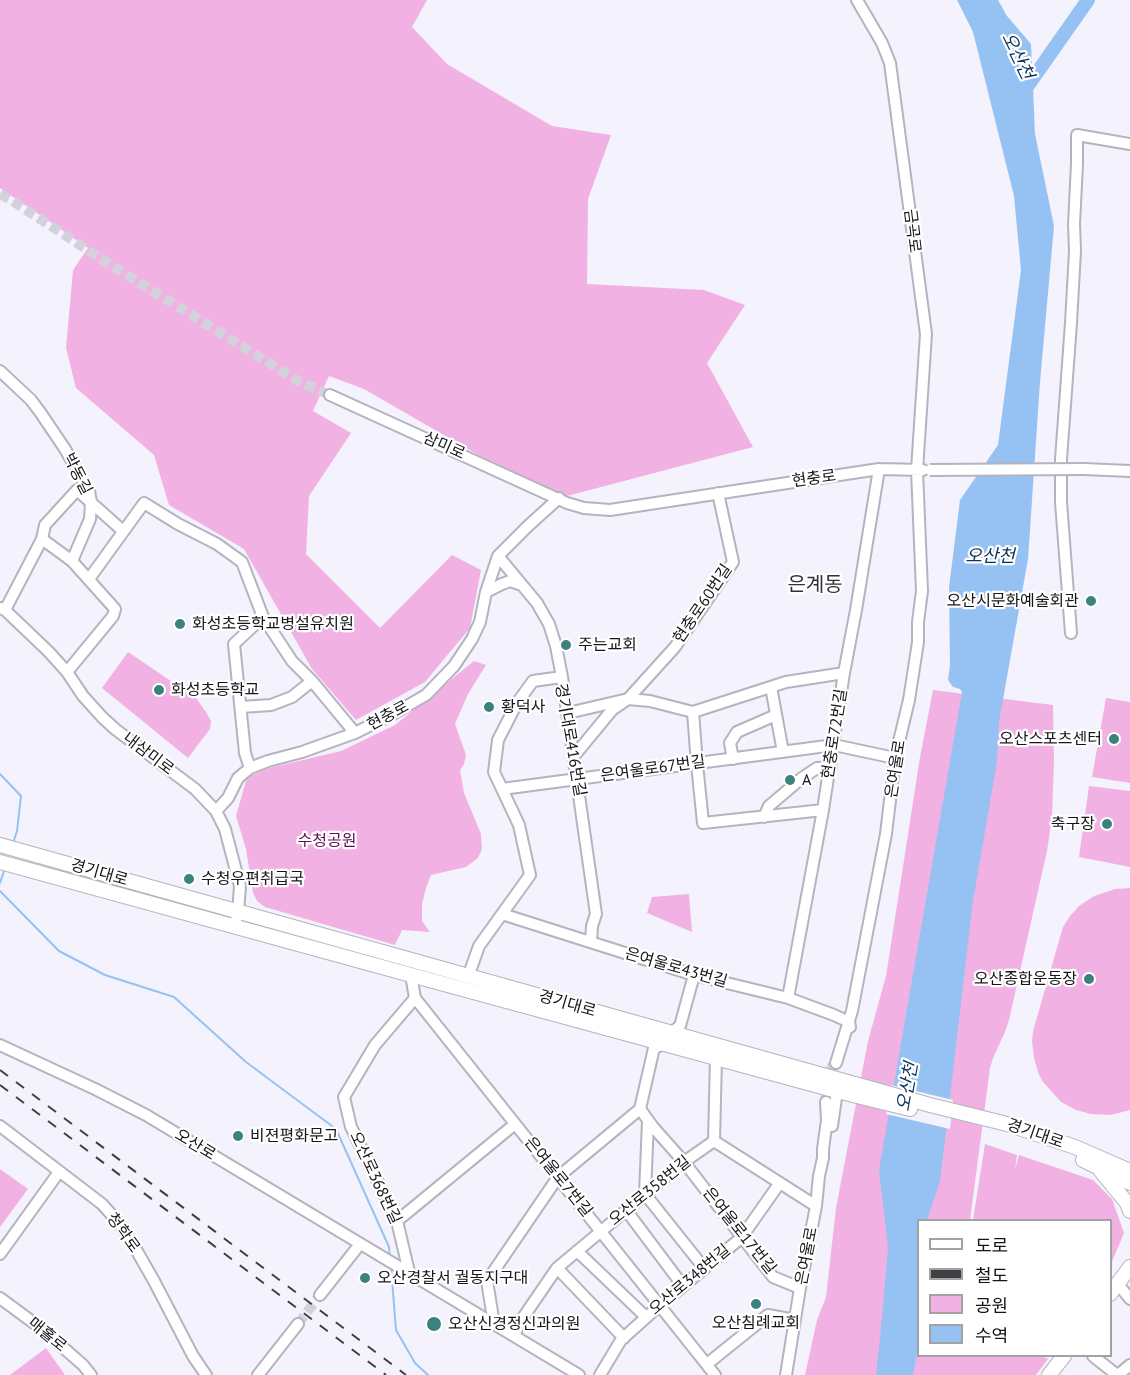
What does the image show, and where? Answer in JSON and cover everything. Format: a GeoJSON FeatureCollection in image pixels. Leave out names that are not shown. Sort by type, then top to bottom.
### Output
{"type":"FeatureCollection","features":[{"type":"Feature","properties":{"kind":"main road","name":"경기대로"},"geometry":{"type":"LineString","coordinates":[[0,845],[468,977],[668,1039],[716,1058],[1006,1128],[1072,1156],[1130,1172]]}},
{"type":"Feature","properties":{"kind":"main road","name":"경기대로"},"geometry":{"type":"LineString","coordinates":[[0,862],[411,975],[668,1039],[842,1087]]}},
{"type":"Feature","properties":{"kind":"main road"},"geometry":{"type":"LineString","coordinates":[[1130,1159],[1100,1162],[1130,1211]]}},
{"type":"Feature","properties":{"kind":"main road","name":"경기대로"},"geometry":{"type":"LineString","coordinates":[[1100,1162],[1130,1183]]}},
{"type":"Feature","properties":{"kind":"main road"},"geometry":{"type":"LineString","coordinates":[[1114,1289],[1129,1268]]}},
{"type":"Feature","properties":{"kind":"main road"},"geometry":{"type":"LineString","coordinates":[[1049,1375],[1063,1357]]}},
{"type":"Feature","properties":{"kind":"street","name":"금곡로"},"geometry":{"type":"LineString","coordinates":[[857,0],[882,43],[890,63],[923,311],[926,345],[917,470]]}},
{"type":"Feature","properties":{"kind":"street"},"geometry":{"type":"LineString","coordinates":[[1071,633],[1061,502],[1061,459],[1073,292],[1077,135],[1130,144]]}},
{"type":"Feature","properties":{"kind":"street","name":"박동길"},"geometry":{"type":"LineString","coordinates":[[0,371],[31,400],[40,412],[65,449],[88,491],[91,502],[90,519],[72,561]]}},
{"type":"Feature","properties":{"kind":"street","name":"삼미로"},"geometry":{"type":"LineString","coordinates":[[330,394],[558,498]]}},
{"type":"Feature","properties":{"kind":"street","name":"현충로"},"geometry":{"type":"LineString","coordinates":[[558,498],[584,508],[610,510],[879,470],[1130,471]]}},
{"type":"Feature","properties":{"kind":"street","name":"현충로72번길"},"geometry":{"type":"LineString","coordinates":[[788,998],[831,767],[844,673],[879,470]]}},
{"type":"Feature","properties":{"kind":"street","name":"은여울로"},"geometry":{"type":"LineString","coordinates":[[836,1063],[849,1022],[886,834],[896,758],[909,700],[918,642],[922,591],[917,470]]}},
{"type":"Feature","properties":{"kind":"street"},"geometry":{"type":"LineString","coordinates":[[3,609],[42,539],[45,525],[77,490],[123,531]]}},
{"type":"Feature","properties":{"kind":"street","name":"현충로60번길"},"geometry":{"type":"LineString","coordinates":[[574,756],[612,710],[628,699],[675,647],[733,562],[718,493]]}},
{"type":"Feature","properties":{"kind":"street"},"geometry":{"type":"LineString","coordinates":[[558,498],[498,556],[537,603],[549,624],[562,677]]}},
{"type":"Feature","properties":{"kind":"street"},"geometry":{"type":"LineString","coordinates":[[89,579],[144,503],[217,544],[242,562],[264,617],[292,661],[312,681],[355,733]]}},
{"type":"Feature","properties":{"kind":"street"},"geometry":{"type":"LineString","coordinates":[[42,539],[72,561],[115,609],[113,616],[67,672]]}},
{"type":"Feature","properties":{"kind":"street","name":"현충로"},"geometry":{"type":"LineString","coordinates":[[250,768],[355,733],[426,695],[454,666],[472,639],[480,622],[486,592],[498,556]]}},
{"type":"Feature","properties":{"kind":"street"},"geometry":{"type":"LineString","coordinates":[[486,592],[510,581],[522,585]]}},
{"type":"Feature","properties":{"kind":"street","name":"내삼미로"},"geometry":{"type":"LineString","coordinates":[[3,609],[67,672],[83,696],[102,717],[195,789],[216,811],[225,829],[240,886],[238,913],[234,927]]}},
{"type":"Feature","properties":{"kind":"street"},"geometry":{"type":"LineString","coordinates":[[216,811],[228,798],[238,778],[250,768],[245,753],[234,644],[264,617]]}},
{"type":"Feature","properties":{"kind":"street"},"geometry":{"type":"LineString","coordinates":[[568,713],[628,699],[693,712],[786,682],[844,673]]}},
{"type":"Feature","properties":{"kind":"street","name":"경기대로416번길"},"geometry":{"type":"LineString","coordinates":[[468,977],[479,946],[530,875],[519,825],[494,772],[498,740],[517,703],[533,681],[562,677],[596,914],[592,926],[591,942]]}},
{"type":"Feature","properties":{"kind":"street"},"geometry":{"type":"LineString","coordinates":[[241,707],[271,705],[292,697],[312,681]]}},
{"type":"Feature","properties":{"kind":"street"},"geometry":{"type":"LineString","coordinates":[[771,687],[783,752]]}},
{"type":"Feature","properties":{"kind":"street"},"geometry":{"type":"LineString","coordinates":[[693,712],[703,824],[823,810]]}},
{"type":"Feature","properties":{"kind":"street"},"geometry":{"type":"LineString","coordinates":[[733,759],[730,743],[737,732],[776,715]]}},
{"type":"Feature","properties":{"kind":"street","name":"은여울로67번길"},"geometry":{"type":"LineString","coordinates":[[502,789],[834,745],[896,758]]}},
{"type":"Feature","properties":{"kind":"street"},"geometry":{"type":"LineString","coordinates":[[764,817],[769,806],[801,778],[818,768],[831,767]]}},
{"type":"Feature","properties":{"kind":"street","name":"은여울로43번길"},"geometry":{"type":"LineString","coordinates":[[502,914],[694,975],[788,998],[849,1022]]}},
{"type":"Feature","properties":{"kind":"street"},"geometry":{"type":"LineString","coordinates":[[411,975],[414,998]]}},
{"type":"Feature","properties":{"kind":"street"},"geometry":{"type":"LineString","coordinates":[[494,1324],[487,1281],[558,1177],[640,1109],[654,1048],[668,1039],[680,1026],[694,975]]}},
{"type":"Feature","properties":{"kind":"street","name":"은여울로7번길"},"geometry":{"type":"LineString","coordinates":[[414,998],[715,1375]]}},
{"type":"Feature","properties":{"kind":"street","name":"오산로368번길"},"geometry":{"type":"LineString","coordinates":[[405,1270],[397,1221],[351,1127],[344,1097],[375,1045],[414,998]]}},
{"type":"Feature","properties":{"kind":"street"},"geometry":{"type":"LineString","coordinates":[[823,1158],[829,1148],[842,1087],[851,1030],[849,1022]]}},
{"type":"Feature","properties":{"kind":"street","name":"오산로"},"geometry":{"type":"LineString","coordinates":[[0,1045],[146,1115],[405,1270]]}},
{"type":"Feature","properties":{"kind":"street"},"geometry":{"type":"LineString","coordinates":[[716,1058],[714,1142],[816,1206]]}},
{"type":"Feature","properties":{"kind":"street","name":"은여울로"},"geometry":{"type":"LineString","coordinates":[[786,1375],[816,1206],[827,1120],[826,1102]]}},
{"type":"Feature","properties":{"kind":"street","name":"은여울로17번길"},"geometry":{"type":"LineString","coordinates":[[640,1109],[773,1277],[800,1288]]}},
{"type":"Feature","properties":{"kind":"street"},"geometry":{"type":"LineString","coordinates":[[648,1121],[645,1194],[704,1269]]}},
{"type":"Feature","properties":{"kind":"street"},"geometry":{"type":"LineString","coordinates":[[397,1221],[515,1124]]}},
{"type":"Feature","properties":{"kind":"street","name":"청학로"},"geometry":{"type":"LineString","coordinates":[[0,1126],[102,1204],[119,1223],[154,1281],[193,1356],[206,1375]]}},
{"type":"Feature","properties":{"kind":"street","name":"오산로358번길"},"geometry":{"type":"LineString","coordinates":[[514,1336],[520,1322],[557,1268],[684,1162],[714,1142]]}},
{"type":"Feature","properties":{"kind":"street"},"geometry":{"type":"LineString","coordinates":[[0,1254],[59,1172]]}},
{"type":"Feature","properties":{"kind":"street","name":"오산로348번길"},"geometry":{"type":"LineString","coordinates":[[600,1375],[624,1338],[741,1238],[780,1184]]}},
{"type":"Feature","properties":{"kind":"street"},"geometry":{"type":"LineString","coordinates":[[626,1210],[683,1286]]}},
{"type":"Feature","properties":{"kind":"street"},"geometry":{"type":"LineString","coordinates":[[320,1294],[360,1244]]}},
{"type":"Feature","properties":{"kind":"street"},"geometry":{"type":"LineString","coordinates":[[576,1251],[646,1317]]}},
{"type":"Feature","properties":{"kind":"street"},"geometry":{"type":"LineString","coordinates":[[557,1268],[624,1338]]}},
{"type":"Feature","properties":{"kind":"street"},"geometry":{"type":"LineString","coordinates":[[405,1270],[579,1375]]}},
{"type":"Feature","properties":{"kind":"street"},"geometry":{"type":"LineString","coordinates":[[1114,1289],[1130,1299]]}},
{"type":"Feature","properties":{"kind":"street","name":"매홀로"},"geometry":{"type":"LineString","coordinates":[[0,1298],[42,1329],[92,1375]]}},
{"type":"Feature","properties":{"kind":"street"},"geometry":{"type":"LineString","coordinates":[[707,1364],[768,1315],[795,1320]]}},
{"type":"Feature","properties":{"kind":"street"},"geometry":{"type":"LineString","coordinates":[[258,1375],[298,1324]]}},
{"type":"Feature","properties":{"kind":"street"},"geometry":{"type":"LineString","coordinates":[[1094,1357],[1117,1375],[1130,1365]]}},
{"type":"Feature","properties":{"kind":"green space"},"geometry":{"type":"Polygon","coordinates":[[[0,0],[427,0],[412,27],[447,64],[552,126],[611,135],[588,199],[587,284],[704,290],[745,305],[707,363],[753,447],[567,496],[480,456],[364,389],[329,376],[313,411],[351,433],[309,496],[306,554],[380,628],[452,555],[481,570],[470,628],[425,682],[356,720],[312,669],[244,549],[169,505],[154,455],[76,388],[66,348],[73,270],[88,248],[0,188],[0,0]]]}},
{"type":"Feature","properties":{"kind":"green space"},"geometry":{"type":"Polygon","coordinates":[[[128,652],[196,698],[206,712],[211,721],[210,729],[188,758],[102,688],[128,652]]]}},
{"type":"Feature","properties":{"kind":"green space","name":"수청공원"},"geometry":{"type":"Polygon","coordinates":[[[474,661],[486,665],[468,694],[455,724],[466,755],[460,770],[464,793],[481,834],[482,849],[478,858],[466,867],[431,875],[422,904],[422,921],[430,932],[402,930],[395,945],[265,907],[257,901],[253,893],[246,849],[236,816],[246,781],[265,769],[341,751],[395,725],[474,661]]]}},
{"type":"Feature","properties":{"kind":"green space"},"geometry":{"type":"Polygon","coordinates":[[[933,690],[1053,705],[1052,817],[1047,851],[1009,1020],[990,1068],[970,1219],[917,1219],[917,1357],[1044,1357],[1048,1359],[1036,1375],[805,1375],[817,1320],[826,1297],[836,1208],[868,1041],[886,976],[920,757],[933,690]]]}},
{"type":"Feature","properties":{"kind":"green space","name":"오산스포츠센터"},"geometry":{"type":"Polygon","coordinates":[[[1106,698],[1130,702],[1130,783],[1092,777],[1106,698]]]}},
{"type":"Feature","properties":{"kind":"green space","name":"축구장"},"geometry":{"type":"Polygon","coordinates":[[[1089,786],[1130,791],[1130,867],[1079,857],[1089,786]]]}},
{"type":"Feature","properties":{"kind":"green space","name":"오산종합운동장"},"geometry":{"type":"Polygon","coordinates":[[[1130,888],[1130,1110],[1111,1115],[1091,1114],[1076,1110],[1061,1102],[1043,1082],[1034,1058],[1033,1031],[1063,927],[1070,916],[1079,906],[1094,896],[1115,889],[1130,888]]]}},
{"type":"Feature","properties":{"kind":"green space"},"geometry":{"type":"Polygon","coordinates":[[[689,894],[692,932],[647,913],[652,897],[689,894]]]}},
{"type":"Feature","properties":{"kind":"green space"},"geometry":{"type":"Polygon","coordinates":[[[985,1144],[1017,1155],[1015,1169],[1019,1155],[1093,1180],[1112,1199],[1124,1233],[1112,1262],[1112,1219],[973,1219],[985,1144]]]}},
{"type":"Feature","properties":{"kind":"green space"},"geometry":{"type":"Polygon","coordinates":[[[0,1169],[28,1189],[0,1227],[0,1169]]]}},
{"type":"Feature","properties":{"kind":"green space"},"geometry":{"type":"Polygon","coordinates":[[[46,1348],[65,1375],[10,1375],[46,1348]]]}},
{"type":"Feature","properties":{"kind":"water","name":"오산천"},"geometry":{"type":"Polygon","coordinates":[[[957,0],[998,0],[1007,16],[1031,44],[1035,134],[1054,226],[1040,382],[1028,559],[999,722],[997,762],[973,901],[940,1182],[927,1219],[917,1219],[917,1353],[913,1375],[876,1375],[888,1248],[879,1170],[962,692],[953,687],[948,680],[950,665],[949,587],[960,500],[998,445],[1021,270],[1014,196],[973,32],[957,0]]]}},
{"type":"Feature","properties":{"kind":"pier"},"geometry":{"type":"Polygon","coordinates":[[[891,1085],[953,1100],[950,1129],[886,1114],[891,1085]]]}},
{"type":"Feature","properties":{"kind":"waterway"},"geometry":{"type":"LineString","coordinates":[[1022,94],[1088,0]]}},
{"type":"Feature","properties":{"kind":"waterway"},"geometry":{"type":"LineString","coordinates":[[0,774],[21,796],[17,831],[13,843]]}},
{"type":"Feature","properties":{"kind":"waterway"},"geometry":{"type":"LineString","coordinates":[[0,883],[5,868]]}},
{"type":"Feature","properties":{"kind":"waterway"},"geometry":{"type":"LineString","coordinates":[[0,891],[59,951],[105,975],[174,997],[246,1062],[336,1129],[389,1247],[390,1258]]}},
{"type":"Feature","properties":{"kind":"waterway"},"geometry":{"type":"LineString","coordinates":[[391,1267],[396,1330],[415,1363],[428,1375]]}},
{"type":"Feature","properties":{"kind":"tunnel"},"geometry":{"type":"LineString","coordinates":[[0,194],[298,381],[330,395]]}},
{"type":"Feature","properties":{"kind":"tunnel"},"geometry":{"type":"LineString","coordinates":[[826,1102],[832,1066],[836,1063]]}},
{"type":"Feature","properties":{"kind":"tunnel"},"geometry":{"type":"LineString","coordinates":[[298,1324],[320,1295]]}},
{"type":"Feature","properties":{"kind":"railway"},"geometry":{"type":"LineString","coordinates":[[0,1070],[406,1375]]}},
{"type":"Feature","properties":{"kind":"railway"},"geometry":{"type":"LineString","coordinates":[[0,1085],[386,1375]]}},
{"type":"Feature","properties":{"kind":"place","name":"오산시문화예술회관"},"geometry":{"type":"Point","coordinates":[1091,601]}},
{"type":"Feature","properties":{"kind":"place","name":"화성초등학교병설유치원"},"geometry":{"type":"Point","coordinates":[180,624]}},
{"type":"Feature","properties":{"kind":"place","name":"주는교회"},"geometry":{"type":"Point","coordinates":[566,645]}},
{"type":"Feature","properties":{"kind":"place","name":"화성초등학교"},"geometry":{"type":"Point","coordinates":[159,690]}},
{"type":"Feature","properties":{"kind":"place","name":"황덕사"},"geometry":{"type":"Point","coordinates":[489,707]}},
{"type":"Feature","properties":{"kind":"place","name":"오산스포츠센터"},"geometry":{"type":"Point","coordinates":[1114,739]}},
{"type":"Feature","properties":{"kind":"place","name":"A"},"geometry":{"type":"Point","coordinates":[790,780]}},
{"type":"Feature","properties":{"kind":"place","name":"축구장"},"geometry":{"type":"Point","coordinates":[1107,824]}},
{"type":"Feature","properties":{"kind":"place","name":"수청우편취급국"},"geometry":{"type":"Point","coordinates":[189,879]}},
{"type":"Feature","properties":{"kind":"place","name":"오산종합운동장"},"geometry":{"type":"Point","coordinates":[1089,979]}},
{"type":"Feature","properties":{"kind":"place","name":"비젼평화문고"},"geometry":{"type":"Point","coordinates":[238,1136]}},
{"type":"Feature","properties":{"kind":"place","name":"오산경찰서 궐동지구대"},"geometry":{"type":"Point","coordinates":[365,1278]}},
{"type":"Feature","properties":{"kind":"place","name":"오산침례교회"},"geometry":{"type":"Point","coordinates":[756,1304]}},
{"type":"Feature","properties":{"kind":"place","name":"오산신경정신과의원"},"geometry":{"type":"Point","coordinates":[434,1324]}},
{"type":"Feature","properties":{"kind":"district","name":"은계동"},"geometry":{"type":"Point","coordinates":[815,585]}}]}
